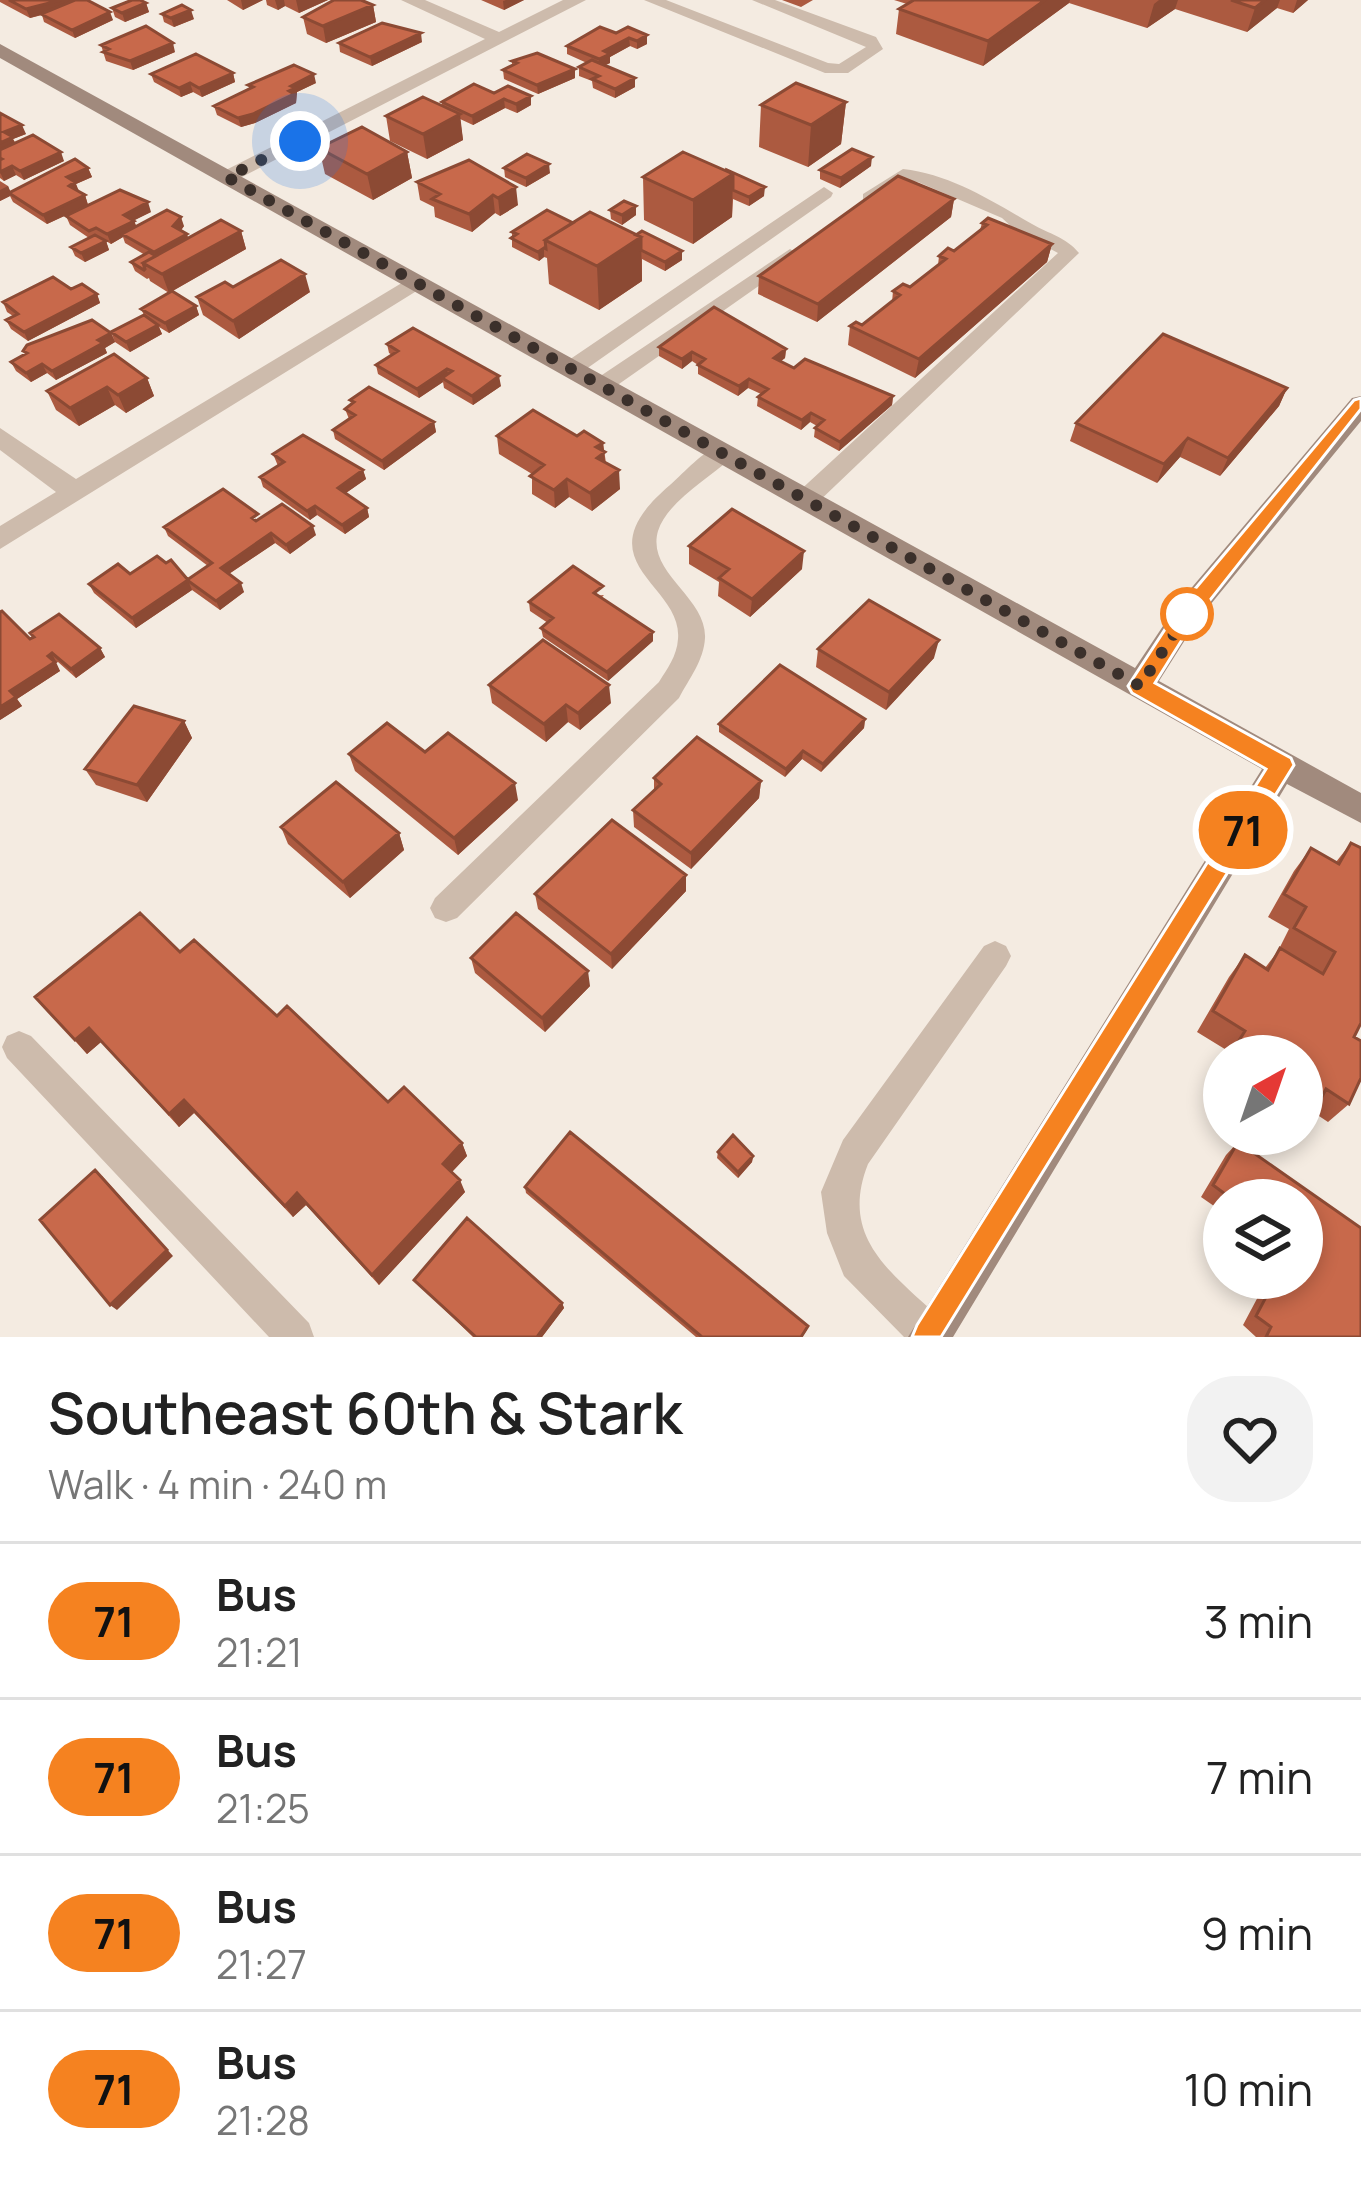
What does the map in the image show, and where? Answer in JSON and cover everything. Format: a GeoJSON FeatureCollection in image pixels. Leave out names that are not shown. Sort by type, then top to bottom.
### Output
{"type":"FeatureCollection","features":[{"type":"Feature","properties":{"kind":"street"},"geometry":{"type":"LineString","coordinates":[[410,0],[500,39]]}},
{"type":"Feature","properties":{"kind":"street"},"geometry":{"type":"LineString","coordinates":[[227,177],[578,0]]}},
{"type":"Feature","properties":{"kind":"street"},"geometry":{"type":"LineString","coordinates":[[0,50],[1361,809]]}},
{"type":"Feature","properties":{"kind":"street"},"geometry":{"type":"LineString","coordinates":[[0,539],[415,282]]}},
{"type":"Feature","properties":{"kind":"street"},"geometry":{"type":"LineString","coordinates":[[1140,686],[1187,614],[1361,404]]}},
{"type":"Feature","properties":{"kind":"street"},"geometry":{"type":"LineString","coordinates":[[0,437],[75,492]]}},
{"type":"Feature","properties":{"kind":"street"},"geometry":{"type":"LineString","coordinates":[[929,1337],[1282,765]]}},
{"type":"Feature","properties":{"kind":"lane"},"geometry":{"type":"LineString","coordinates":[[661,1],[825,68],[842,69],[874,50],[870,40],[760,0]]}},
{"type":"Feature","properties":{"kind":"lane"},"geometry":{"type":"LineString","coordinates":[[805,500],[1069,253],[1063,245],[1015,223],[1009,214],[922,177],[902,175],[844,216]]}},
{"type":"Feature","properties":{"kind":"lane"},"geometry":{"type":"LineString","coordinates":[[571,369],[824,193]]}},
{"type":"Feature","properties":{"kind":"lane"},"geometry":{"type":"LineString","coordinates":[[602,386],[806,244]]}},
{"type":"Feature","properties":{"kind":"lane"},"geometry":{"type":"LineString","coordinates":[[446,908],[669,690],[686,666],[692,628],[685,608],[650,566],[645,532],[663,504],[722,453]]}},
{"type":"Feature","properties":{"kind":"lane"},"geometry":{"type":"LineString","coordinates":[[929,1337],[857,1262],[844,1233],[839,1192],[855,1152],[995,956]]}},
{"type":"Feature","properties":{"kind":"lane"},"geometry":{"type":"LineString","coordinates":[[19,1047],[295,1337]]}},
{"type":"Feature","properties":{"kind":"building"},"geometry":{"type":"Polygon","coordinates":[[[9,0],[61,0],[26,9],[9,0]]]}},
{"type":"Feature","properties":{"kind":"building"},"geometry":{"type":"Polygon","coordinates":[[[87,0],[110,12],[72,30],[41,14],[87,0]]]}},
{"type":"Feature","properties":{"kind":"building"},"geometry":{"type":"Polygon","coordinates":[[[132,0],[146,3],[122,13],[112,8],[132,0]]]}},
{"type":"Feature","properties":{"kind":"building"},"geometry":{"type":"Polygon","coordinates":[[[334,0],[373,5],[323,26],[303,17],[334,0]]]}},
{"type":"Feature","properties":{"kind":"building"},"geometry":{"type":"Polygon","coordinates":[[[914,0],[1045,0],[988,41],[899,9],[914,0]]]}},
{"type":"Feature","properties":{"kind":"building"},"geometry":{"type":"Polygon","coordinates":[[[1231,0],[1265,0],[1255,8],[1231,0]]]}},
{"type":"Feature","properties":{"kind":"building"},"geometry":{"type":"Polygon","coordinates":[[[182,5],[191,10],[171,18],[162,14],[182,5]]]}},
{"type":"Feature","properties":{"kind":"building"},"geometry":{"type":"Polygon","coordinates":[[[382,23],[421,33],[370,57],[339,43],[382,23]]]}},
{"type":"Feature","properties":{"kind":"building"},"geometry":{"type":"Polygon","coordinates":[[[146,26],[173,43],[130,61],[103,52],[109,49],[101,45],[146,26]]]}},
{"type":"Feature","properties":{"kind":"building"},"geometry":{"type":"Polygon","coordinates":[[[600,27],[616,33],[628,27],[647,35],[637,41],[629,38],[604,51],[610,54],[599,59],[567,46],[600,27]]]}},
{"type":"Feature","properties":{"kind":"building"},"geometry":{"type":"Polygon","coordinates":[[[537,53],[575,69],[537,85],[503,70],[517,63],[512,61],[537,53]]]}},
{"type":"Feature","properties":{"kind":"building"},"geometry":{"type":"Polygon","coordinates":[[[196,54],[233,73],[199,88],[190,83],[179,88],[151,74],[196,54]]]}},
{"type":"Feature","properties":{"kind":"building"},"geometry":{"type":"Polygon","coordinates":[[[592,60],[635,78],[615,89],[579,67],[592,60]]]}},
{"type":"Feature","properties":{"kind":"building"},"geometry":{"type":"Polygon","coordinates":[[[294,65],[314,74],[291,86],[296,88],[289,91],[294,94],[238,118],[214,106],[253,87],[248,85],[294,65]]]}},
{"type":"Feature","properties":{"kind":"building"},"geometry":{"type":"Polygon","coordinates":[[[796,83],[846,102],[811,125],[761,105],[796,83]]]}},
{"type":"Feature","properties":{"kind":"building"},"geometry":{"type":"Polygon","coordinates":[[[474,84],[494,93],[508,86],[531,96],[516,104],[504,99],[472,116],[442,102],[474,84]]]}},
{"type":"Feature","properties":{"kind":"building"},"geometry":{"type":"Polygon","coordinates":[[[423,97],[460,114],[423,134],[386,116],[423,97]]]}},
{"type":"Feature","properties":{"kind":"building"},"geometry":{"type":"Polygon","coordinates":[[[0,113],[22,125],[4,132],[13,137],[0,143],[0,113]]]}},
{"type":"Feature","properties":{"kind":"building"},"geometry":{"type":"Polygon","coordinates":[[[362,127],[407,152],[367,174],[319,148],[362,127]]]}},
{"type":"Feature","properties":{"kind":"building"},"geometry":{"type":"Polygon","coordinates":[[[33,135],[61,152],[20,171],[12,166],[0,172],[0,150],[33,135]]]}},
{"type":"Feature","properties":{"kind":"building"},"geometry":{"type":"Polygon","coordinates":[[[852,149],[872,157],[841,178],[820,170],[852,149]]]}},
{"type":"Feature","properties":{"kind":"building"},"geometry":{"type":"Polygon","coordinates":[[[683,152],[733,174],[693,200],[643,177],[683,152]]]}},
{"type":"Feature","properties":{"kind":"building"},"geometry":{"type":"Polygon","coordinates":[[[527,154],[549,164],[526,178],[504,168],[527,154]]]}},
{"type":"Feature","properties":{"kind":"building"},"geometry":{"type":"Polygon","coordinates":[[[75,159],[88,168],[67,177],[75,182],[69,186],[85,195],[43,215],[9,193],[75,159]]]}},
{"type":"Feature","properties":{"kind":"building"},"geometry":{"type":"Polygon","coordinates":[[[469,160],[516,187],[498,198],[493,195],[469,214],[432,199],[440,194],[417,182],[469,160]]]}},
{"type":"Feature","properties":{"kind":"building"},"geometry":{"type":"Polygon","coordinates":[[[725,169],[765,187],[749,197],[733,190],[733,174],[725,169]]]}},
{"type":"Feature","properties":{"kind":"building"},"geometry":{"type":"Polygon","coordinates":[[[898,176],[954,199],[818,304],[759,276],[898,176]]]}},
{"type":"Feature","properties":{"kind":"building"},"geometry":{"type":"Polygon","coordinates":[[[120,190],[148,202],[124,215],[134,221],[107,234],[96,228],[89,231],[66,216],[120,190]]]}},
{"type":"Feature","properties":{"kind":"building"},"geometry":{"type":"Polygon","coordinates":[[[624,201],[636,206],[622,215],[610,210],[624,201]]]}},
{"type":"Feature","properties":{"kind":"building"},"geometry":{"type":"Polygon","coordinates":[[[167,210],[181,217],[173,226],[187,234],[154,252],[122,234],[167,210]]]}},
{"type":"Feature","properties":{"kind":"building"},"geometry":{"type":"Polygon","coordinates":[[[547,210],[573,223],[545,240],[546,249],[538,252],[511,238],[517,234],[512,232],[547,210]]]}},
{"type":"Feature","properties":{"kind":"building"},"geometry":{"type":"Polygon","coordinates":[[[590,212],[641,237],[597,266],[545,240],[590,212]]]}},
{"type":"Feature","properties":{"kind":"building"},"geometry":{"type":"Polygon","coordinates":[[[988,218],[1052,244],[919,359],[850,326],[862,325],[900,295],[893,291],[903,284],[910,287],[946,259],[939,256],[948,248],[954,251],[987,225],[982,223],[988,218]]]}},
{"type":"Feature","properties":{"kind":"building"},"geometry":{"type":"Polygon","coordinates":[[[221,220],[241,231],[162,274],[143,263],[221,220]]]}},
{"type":"Feature","properties":{"kind":"building"},"geometry":{"type":"Polygon","coordinates":[[[642,231],[682,251],[665,262],[641,250],[641,237],[636,235],[642,231]]]}},
{"type":"Feature","properties":{"kind":"building"},"geometry":{"type":"Polygon","coordinates":[[[95,235],[106,241],[81,253],[71,247],[95,235]]]}},
{"type":"Feature","properties":{"kind":"building"},"geometry":{"type":"Polygon","coordinates":[[[149,252],[156,256],[143,263],[144,270],[131,262],[149,252]]]}},
{"type":"Feature","properties":{"kind":"building"},"geometry":{"type":"Polygon","coordinates":[[[281,260],[305,274],[233,321],[197,297],[225,282],[233,287],[281,260]]]}},
{"type":"Feature","properties":{"kind":"building"},"geometry":{"type":"Polygon","coordinates":[[[53,277],[71,289],[82,284],[97,294],[24,332],[6,320],[18,314],[3,302],[53,277]]]}},
{"type":"Feature","properties":{"kind":"building"},"geometry":{"type":"Polygon","coordinates":[[[172,291],[196,306],[165,323],[141,309],[172,291]]]}},
{"type":"Feature","properties":{"kind":"building"},"geometry":{"type":"Polygon","coordinates":[[[714,307],[786,349],[774,358],[794,368],[805,359],[893,396],[840,442],[815,428],[824,420],[811,413],[802,420],[758,397],[768,389],[749,379],[739,386],[698,365],[705,359],[692,352],[682,359],[659,347],[714,307]]]}},
{"type":"Feature","properties":{"kind":"building"},"geometry":{"type":"Polygon","coordinates":[[[144,315],[158,325],[126,342],[111,332],[144,315]]]}},
{"type":"Feature","properties":{"kind":"building"},"geometry":{"type":"Polygon","coordinates":[[[92,320],[111,333],[98,340],[103,343],[52,371],[42,364],[26,373],[11,362],[27,353],[23,351],[27,345],[92,320]]]}},
{"type":"Feature","properties":{"kind":"building"},"geometry":{"type":"Polygon","coordinates":[[[413,328],[499,376],[472,396],[442,378],[452,371],[447,369],[417,389],[376,365],[398,351],[387,344],[413,328]]]}},
{"type":"Feature","properties":{"kind":"building"},"geometry":{"type":"Polygon","coordinates":[[[1163,334],[1287,388],[1228,458],[1188,438],[1164,464],[1076,423],[1163,334]]]}},
{"type":"Feature","properties":{"kind":"building"},"geometry":{"type":"Polygon","coordinates":[[[114,354],[147,378],[118,395],[107,387],[70,408],[47,391],[114,354]]]}},
{"type":"Feature","properties":{"kind":"building"},"geometry":{"type":"Polygon","coordinates":[[[369,387],[434,422],[382,461],[333,430],[355,415],[345,409],[369,387]]]}},
{"type":"Feature","properties":{"kind":"building"},"geometry":{"type":"Polygon","coordinates":[[[533,410],[577,436],[584,431],[603,443],[596,447],[605,452],[597,458],[619,470],[590,493],[567,479],[554,490],[530,476],[544,465],[497,436],[533,410]]]}},
{"type":"Feature","properties":{"kind":"building"},"geometry":{"type":"Polygon","coordinates":[[[303,435],[363,470],[338,488],[367,508],[342,525],[315,506],[307,511],[260,477],[284,462],[273,454],[303,435]]]}},
{"type":"Feature","properties":{"kind":"building"},"geometry":{"type":"Polygon","coordinates":[[[223,489],[258,514],[252,518],[256,521],[282,504],[313,526],[286,545],[271,533],[221,568],[241,583],[216,601],[187,580],[212,563],[164,527],[223,489]]]}},
{"type":"Feature","properties":{"kind":"building"},"geometry":{"type":"Polygon","coordinates":[[[732,509],[804,551],[752,599],[719,578],[729,569],[689,546],[732,509]]]}},
{"type":"Feature","properties":{"kind":"building"},"geometry":{"type":"Polygon","coordinates":[[[157,556],[166,563],[171,560],[188,580],[132,618],[89,584],[118,564],[130,574],[157,556]]]}},
{"type":"Feature","properties":{"kind":"building"},"geometry":{"type":"Polygon","coordinates":[[[573,566],[603,586],[594,593],[653,632],[607,672],[541,628],[553,618],[529,602],[573,566]]]}},
{"type":"Feature","properties":{"kind":"building"},"geometry":{"type":"Polygon","coordinates":[[[869,600],[939,640],[889,692],[818,649],[869,600]]]}},
{"type":"Feature","properties":{"kind":"building"},"geometry":{"type":"Polygon","coordinates":[[[2,611],[30,639],[34,637],[30,633],[59,614],[100,648],[71,669],[52,653],[48,656],[55,662],[10,691],[16,697],[0,707],[2,611]]]}},
{"type":"Feature","properties":{"kind":"building"},"geometry":{"type":"Polygon","coordinates":[[[543,640],[609,685],[578,713],[566,705],[544,724],[489,685],[543,640]]]}},
{"type":"Feature","properties":{"kind":"building"},"geometry":{"type":"Polygon","coordinates":[[[780,665],[865,719],[823,764],[803,751],[786,769],[719,724],[780,665]]]}},
{"type":"Feature","properties":{"kind":"building"},"geometry":{"type":"Polygon","coordinates":[[[134,706],[184,721],[137,785],[85,769],[134,706]]]}},
{"type":"Feature","properties":{"kind":"building"},"geometry":{"type":"Polygon","coordinates":[[[387,723],[425,752],[448,733],[515,783],[454,838],[349,754],[387,723]]]}},
{"type":"Feature","properties":{"kind":"building"},"geometry":{"type":"Polygon","coordinates":[[[697,737],[761,781],[691,853],[633,810],[661,784],[654,778],[697,737]]]}},
{"type":"Feature","properties":{"kind":"building"},"geometry":{"type":"Polygon","coordinates":[[[336,782],[399,833],[343,882],[281,827],[336,782]]]}},
{"type":"Feature","properties":{"kind":"building"},"geometry":{"type":"Polygon","coordinates":[[[612,820],[686,875],[611,954],[535,894],[612,820]]]}},
{"type":"Feature","properties":{"kind":"building"},"geometry":{"type":"Polygon","coordinates":[[[1351,843],[1361,848],[1361,1023],[1354,1037],[1361,1041],[1361,1078],[1349,1104],[1326,1089],[1323,1095],[1323,1035],[1242,1035],[1245,1031],[1213,1011],[1245,955],[1268,970],[1280,948],[1323,974],[1335,952],[1294,928],[1306,907],[1284,894],[1311,848],[1339,864],[1351,843]]]}},
{"type":"Feature","properties":{"kind":"building"},"geometry":{"type":"Polygon","coordinates":[[[140,913],[180,952],[194,940],[277,1016],[287,1006],[388,1102],[404,1087],[462,1143],[443,1164],[460,1180],[372,1275],[297,1193],[285,1206],[184,1100],[169,1114],[89,1028],[75,1040],[35,997],[140,913]]]}},
{"type":"Feature","properties":{"kind":"building"},"geometry":{"type":"Polygon","coordinates":[[[516,913],[588,971],[542,1018],[471,958],[516,913]]]}},
{"type":"Feature","properties":{"kind":"building"},"geometry":{"type":"Polygon","coordinates":[[[570,1132],[808,1326],[801,1337],[702,1337],[525,1187],[570,1132]]]}},
{"type":"Feature","properties":{"kind":"building"},"geometry":{"type":"Polygon","coordinates":[[[733,1135],[753,1156],[738,1172],[718,1152],[733,1135]]]}},
{"type":"Feature","properties":{"kind":"building"},"geometry":{"type":"Polygon","coordinates":[[[1230,1155],[1257,1155],[1291,1179],[1216,1179],[1230,1155]]]}},
{"type":"Feature","properties":{"kind":"building"},"geometry":{"type":"Polygon","coordinates":[[[95,1170],[167,1250],[110,1305],[40,1220],[95,1170]]]}},
{"type":"Feature","properties":{"kind":"building"},"geometry":{"type":"Polygon","coordinates":[[[1323,1201],[1361,1228],[1361,1337],[1266,1337],[1271,1327],[1256,1316],[1265,1299],[1323,1299],[1323,1201]]]}},
{"type":"Feature","properties":{"kind":"building"},"geometry":{"type":"Polygon","coordinates":[[[467,1218],[562,1303],[537,1337],[476,1337],[414,1280],[467,1218]]]}},
{"type":"Feature","properties":{"kind":"bus line","name":"71"},"geometry":{"type":"LineString","coordinates":[[929,1337],[1282,765],[1140,686],[1187,614],[1361,404]]}},
{"type":"Feature","properties":{"kind":"route"},"geometry":{"type":"LineString","coordinates":[[300,141],[227,177],[1140,686],[1187,614]]}}]}
